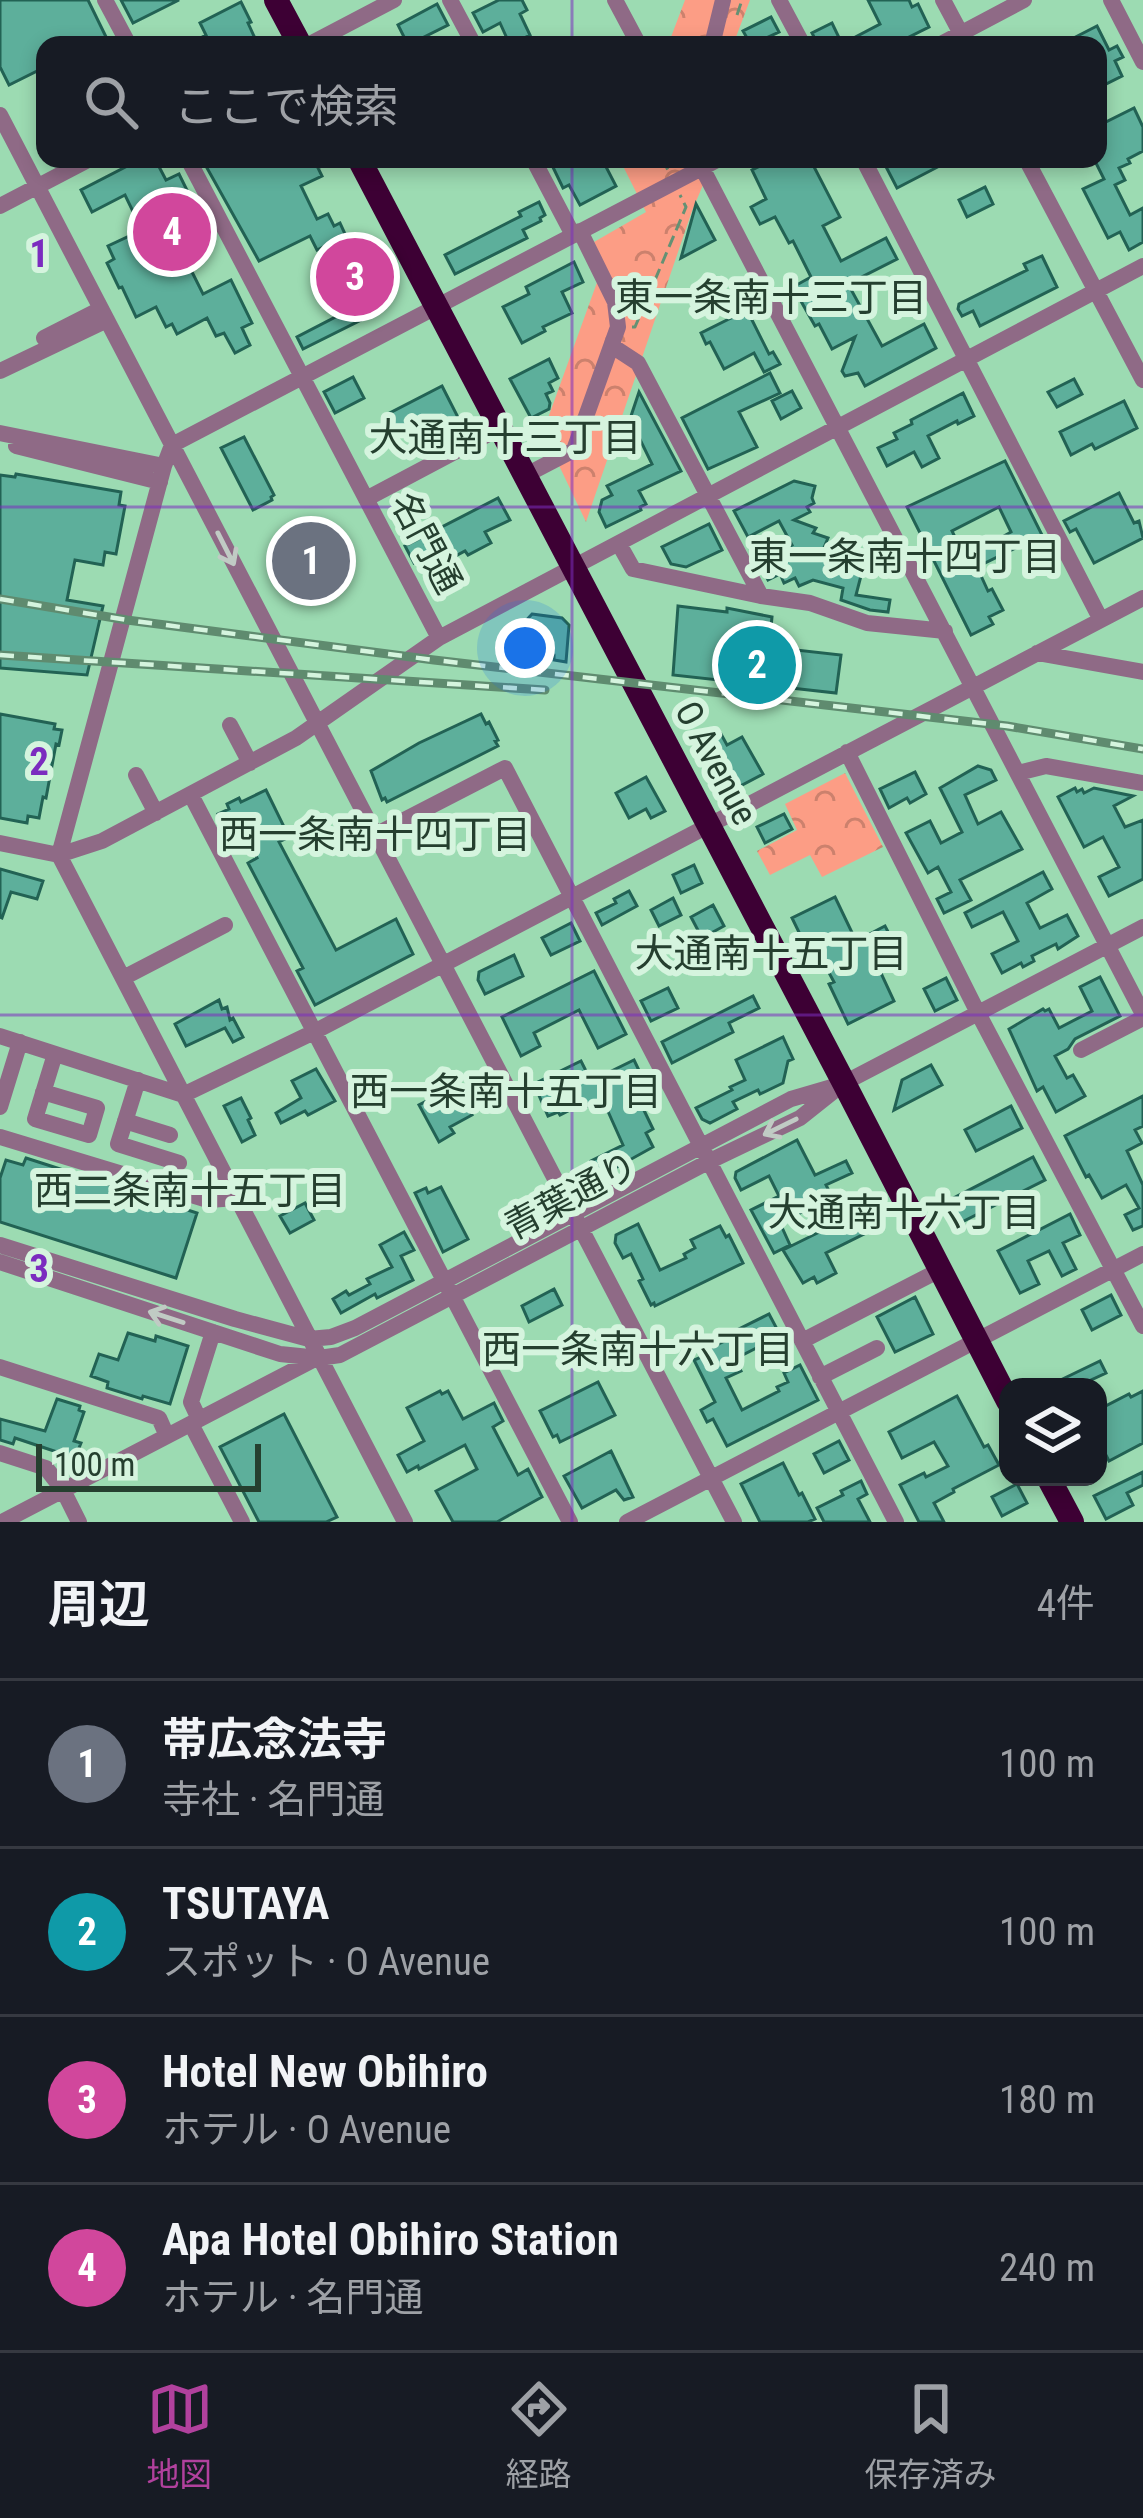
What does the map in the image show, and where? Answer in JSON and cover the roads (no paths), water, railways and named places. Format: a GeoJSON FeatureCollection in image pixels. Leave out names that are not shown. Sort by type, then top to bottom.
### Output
{"type":"FeatureCollection","features":[{"type":"Feature","properties":{"kind":"highway"},"geometry":{"type":"LineString","coordinates":[[276,0],[298,36]]}},
{"type":"Feature","properties":{"kind":"highway","name":"O Avenue"},"geometry":{"type":"LineString","coordinates":[[363,168],[999,1384]]}},
{"type":"Feature","properties":{"kind":"highway"},"geometry":{"type":"LineString","coordinates":[[1053,1486],[1072,1522]]}},
{"type":"Feature","properties":{"kind":"street"},"geometry":{"type":"LineString","coordinates":[[105,0],[123,36]]}},
{"type":"Feature","properties":{"kind":"street"},"geometry":{"type":"LineString","coordinates":[[322,36],[394,0]]}},
{"type":"Feature","properties":{"kind":"street"},"geometry":{"type":"LineString","coordinates":[[450,0],[469,36]]}},
{"type":"Feature","properties":{"kind":"street"},"geometry":{"type":"LineString","coordinates":[[615,0],[633,36]]}},
{"type":"Feature","properties":{"kind":"street"},"geometry":{"type":"LineString","coordinates":[[714,36],[723,0]]}},
{"type":"Feature","properties":{"kind":"street"},"geometry":{"type":"LineString","coordinates":[[779,0],[798,36]]}},
{"type":"Feature","properties":{"kind":"street"},"geometry":{"type":"LineString","coordinates":[[943,0],[962,36]]}},
{"type":"Feature","properties":{"kind":"street"},"geometry":{"type":"LineString","coordinates":[[969,36],[1024,0]]}},
{"type":"Feature","properties":{"kind":"street"},"geometry":{"type":"LineString","coordinates":[[1111,0],[1143,62]]}},
{"type":"Feature","properties":{"kind":"street"},"geometry":{"type":"LineString","coordinates":[[0,115],[734,1522]]}},
{"type":"Feature","properties":{"kind":"street"},"geometry":{"type":"LineString","coordinates":[[0,206],[73,168]]}},
{"type":"Feature","properties":{"kind":"street","name":"名門通"},"geometry":{"type":"LineString","coordinates":[[193,168],[439,638]]}},
{"type":"Feature","properties":{"kind":"street"},"geometry":{"type":"LineString","coordinates":[[526,475],[574,450],[619,327],[615,302],[538,168]]}},
{"type":"Feature","properties":{"kind":"street"},"geometry":{"type":"LineString","coordinates":[[405,1522],[59,855],[172,445],[697,168]]}},
{"type":"Feature","properties":{"kind":"street"},"geometry":{"type":"LineString","coordinates":[[710,168],[838,428],[1143,1016],[1081,1050]]}},
{"type":"Feature","properties":{"kind":"street"},"geometry":{"type":"LineString","coordinates":[[868,168],[1101,620]]}},
{"type":"Feature","properties":{"kind":"street"},"geometry":{"type":"LineString","coordinates":[[1031,168],[1143,380]]}},
{"type":"Feature","properties":{"kind":"street"},"geometry":{"type":"LineString","coordinates":[[0,843],[59,855],[102,842],[317,725],[439,638],[1143,266]]}},
{"type":"Feature","properties":{"kind":"street"},"geometry":{"type":"LineString","coordinates":[[0,360],[104,314]]}},
{"type":"Feature","properties":{"kind":"street"},"geometry":{"type":"LineString","coordinates":[[0,371],[104,314]]}},
{"type":"Feature","properties":{"kind":"street"},"geometry":{"type":"LineString","coordinates":[[612,346],[638,363],[761,596]]}},
{"type":"Feature","properties":{"kind":"street"},"geometry":{"type":"LineString","coordinates":[[366,499],[500,428]]}},
{"type":"Feature","properties":{"kind":"street"},"geometry":{"type":"LineString","coordinates":[[0,433],[162,474]]}},
{"type":"Feature","properties":{"kind":"street"},"geometry":{"type":"LineString","coordinates":[[0,442],[162,474]]}},
{"type":"Feature","properties":{"kind":"street"},"geometry":{"type":"LineString","coordinates":[[620,544],[633,569],[810,603],[867,623],[945,632]]}},
{"type":"Feature","properties":{"kind":"street"},"geometry":{"type":"LineString","coordinates":[[0,1036],[183,1095],[314,1032],[1143,598]]}},
{"type":"Feature","properties":{"kind":"street"},"geometry":{"type":"LineString","coordinates":[[1036,653],[1143,672]]}},
{"type":"Feature","properties":{"kind":"street"},"geometry":{"type":"LineString","coordinates":[[230,725],[250,764]]}},
{"type":"Feature","properties":{"kind":"street"},"geometry":{"type":"LineString","coordinates":[[847,752],[1143,1326]]}},
{"type":"Feature","properties":{"kind":"street"},"geometry":{"type":"LineString","coordinates":[[1018,773],[1046,766],[1143,783]]}},
{"type":"Feature","properties":{"kind":"street"},"geometry":{"type":"LineString","coordinates":[[375,835],[505,768],[896,1522]]}},
{"type":"Feature","properties":{"kind":"street"},"geometry":{"type":"LineString","coordinates":[[136,775],[156,813]]}},
{"type":"Feature","properties":{"kind":"street"},"geometry":{"type":"LineString","coordinates":[[191,795],[570,1522]]}},
{"type":"Feature","properties":{"kind":"street"},"geometry":{"type":"LineString","coordinates":[[123,978],[225,925]]}},
{"type":"Feature","properties":{"kind":"street","name":"青葉通り"},"geometry":{"type":"LineString","coordinates":[[2,1522],[319,1358],[340,1355],[448,1288],[706,1154],[800,1118],[844,1083],[1143,926]]}},
{"type":"Feature","properties":{"kind":"street"},"geometry":{"type":"LineString","coordinates":[[0,1107],[20,1042]]}},
{"type":"Feature","properties":{"kind":"street"},"geometry":{"type":"LineString","coordinates":[[44,1092],[55,1054]]}},
{"type":"Feature","properties":{"kind":"street"},"geometry":{"type":"LineString","coordinates":[[138,1080],[118,1144],[179,1163]]}},
{"type":"Feature","properties":{"kind":"street"},"geometry":{"type":"LineString","coordinates":[[125,1121],[170,1135]]}},
{"type":"Feature","properties":{"kind":"street"},"geometry":{"type":"LineString","coordinates":[[0,1137],[208,1200],[237,1198]]}},
{"type":"Feature","properties":{"kind":"street"},"geometry":{"type":"LineString","coordinates":[[0,1245],[309,1339],[331,1337],[448,1288]]}},
{"type":"Feature","properties":{"kind":"street"},"geometry":{"type":"LineString","coordinates":[[627,1522],[1143,1254]]}},
{"type":"Feature","properties":{"kind":"street"},"geometry":{"type":"LineString","coordinates":[[0,1262],[280,1354],[319,1358]]}},
{"type":"Feature","properties":{"kind":"street"},"geometry":{"type":"LineString","coordinates":[[802,1341],[940,1270]]}},
{"type":"Feature","properties":{"kind":"street"},"geometry":{"type":"LineString","coordinates":[[213,1332],[191,1402],[195,1421],[242,1522]]}},
{"type":"Feature","properties":{"kind":"street"},"geometry":{"type":"LineString","coordinates":[[820,1377],[877,1348]]}},
{"type":"Feature","properties":{"kind":"street"},"geometry":{"type":"LineString","coordinates":[[0,1367],[159,1418],[167,1436]]}},
{"type":"Feature","properties":{"kind":"street"},"geometry":{"type":"LineString","coordinates":[[0,1454],[46,1468],[80,1522]]}},
{"type":"Feature","properties":{"kind":"railway"},"geometry":{"type":"LineString","coordinates":[[0,599],[434,660],[1007,726],[1143,749]]}},
{"type":"Feature","properties":{"kind":"railway"},"geometry":{"type":"LineString","coordinates":[[0,655],[545,690]]}},
{"type":"Feature","properties":{"kind":"place","name":"Apa Hotel Obihiro Station"},"geometry":{"type":"Point","coordinates":[172,232]}},
{"type":"Feature","properties":{"kind":"place","name":"Hotel New Obihiro"},"geometry":{"type":"Point","coordinates":[355,277]}},
{"type":"Feature","properties":{"kind":"place","name":"帯広念法寺"},"geometry":{"type":"Point","coordinates":[311,561]}},
{"type":"Feature","properties":{"kind":"place","name":"TSUTAYA"},"geometry":{"type":"Point","coordinates":[757,665]}},
{"type":"Feature","properties":{"kind":"district","name":"東一条南十三丁目"},"geometry":{"type":"Point","coordinates":[771,298]}},
{"type":"Feature","properties":{"kind":"district","name":"大通南十三丁目"},"geometry":{"type":"Point","coordinates":[505,438]}},
{"type":"Feature","properties":{"kind":"district","name":"東一条南十四丁目"},"geometry":{"type":"Point","coordinates":[905,557]}},
{"type":"Feature","properties":{"kind":"district","name":"西一条南十四丁目"},"geometry":{"type":"Point","coordinates":[375,835]}},
{"type":"Feature","properties":{"kind":"district","name":"大通南十五丁目"},"geometry":{"type":"Point","coordinates":[771,954]}},
{"type":"Feature","properties":{"kind":"district","name":"西一条南十五丁目"},"geometry":{"type":"Point","coordinates":[506,1092]}},
{"type":"Feature","properties":{"kind":"district","name":"西二条南十五丁目"},"geometry":{"type":"Point","coordinates":[190,1191]}},
{"type":"Feature","properties":{"kind":"district","name":"大通南十六丁目"},"geometry":{"type":"Point","coordinates":[904,1213]}},
{"type":"Feature","properties":{"kind":"district","name":"西一条南十六丁目"},"geometry":{"type":"Point","coordinates":[638,1350]}}]}
